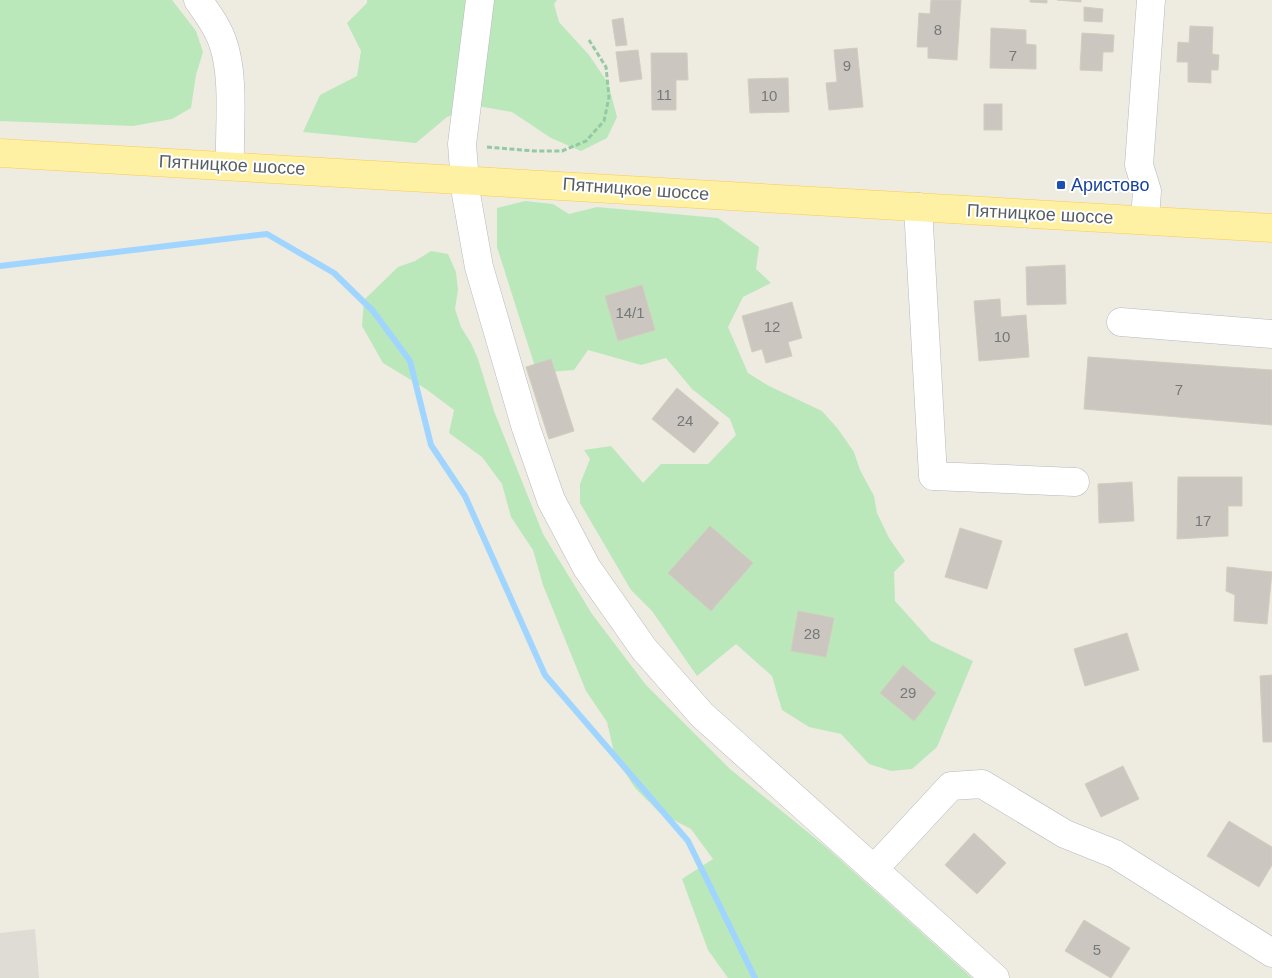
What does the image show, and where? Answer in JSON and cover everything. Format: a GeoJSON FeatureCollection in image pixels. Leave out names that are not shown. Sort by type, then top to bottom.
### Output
{"type":"FeatureCollection","features":[{"type":"Feature","properties":{"kind":"main road","name":"Пятницкое шоссе"},"geometry":{"type":"LineString","coordinates":[[0,152],[465,177],[1272,228]]}},
{"type":"Feature","properties":{"kind":"street"},"geometry":{"type":"LineString","coordinates":[[198,0],[212,19],[223,43],[228,69],[230,165]]}},
{"type":"Feature","properties":{"kind":"street"},"geometry":{"type":"LineString","coordinates":[[480,0],[462,144],[465,177],[480,267],[526,428],[551,500],[587,568],[644,650],[702,715],[995,978]]}},
{"type":"Feature","properties":{"kind":"street"},"geometry":{"type":"LineString","coordinates":[[1145,219],[1148,191],[1139,165],[1151,0]]}},
{"type":"Feature","properties":{"kind":"street"},"geometry":{"type":"LineString","coordinates":[[918,207],[932,476],[1075,482]]}},
{"type":"Feature","properties":{"kind":"street"},"geometry":{"type":"LineString","coordinates":[[1121,322],[1272,334]]}},
{"type":"Feature","properties":{"kind":"street"},"geometry":{"type":"LineString","coordinates":[[874,869],[951,786],[982,784],[1065,834],[1115,854],[1272,953]]}},
{"type":"Feature","properties":{"kind":"path"},"geometry":{"type":"LineString","coordinates":[[462,144],[534,151],[562,151],[586,141],[604,121],[609,97],[606,67],[589,40]]}},
{"type":"Feature","properties":{"kind":"shaded area"},"geometry":{"type":"Polygon","coordinates":[[[35,929],[39,978],[0,978],[0,933],[35,929]]]}},
{"type":"Feature","properties":{"kind":"green space"},"geometry":{"type":"Polygon","coordinates":[[[0,0],[172,0],[196,31],[203,52],[196,75],[191,108],[172,119],[133,126],[0,121],[0,0]]]}},
{"type":"Feature","properties":{"kind":"green space"},"geometry":{"type":"Polygon","coordinates":[[[367,0],[557,0],[554,4],[559,22],[589,55],[608,83],[617,117],[607,138],[581,151],[551,138],[512,112],[478,106],[447,117],[416,143],[303,132],[320,95],[357,76],[361,51],[347,23],[367,3],[367,0]]]}},
{"type":"Feature","properties":{"kind":"green space"},"geometry":{"type":"Polygon","coordinates":[[[525,201],[553,204],[569,214],[597,207],[718,218],[759,247],[756,269],[771,283],[743,297],[728,327],[748,373],[769,386],[822,411],[838,429],[854,452],[860,470],[874,496],[877,513],[889,538],[905,561],[894,572],[895,601],[931,641],[973,661],[937,747],[912,769],[891,771],[869,764],[841,734],[809,727],[782,710],[772,676],[736,644],[697,676],[652,611],[631,590],[580,503],[580,484],[590,459],[584,450],[611,446],[643,483],[661,464],[708,464],[736,435],[730,419],[692,389],[666,358],[641,365],[588,350],[574,370],[537,373],[497,247],[497,208],[525,201]]]}},
{"type":"Feature","properties":{"kind":"green space"},"geometry":{"type":"Polygon","coordinates":[[[431,251],[448,254],[456,272],[458,290],[455,309],[461,327],[478,359],[494,411],[543,534],[592,614],[646,685],[730,769],[826,847],[972,978],[728,978],[708,950],[682,879],[713,859],[691,829],[660,813],[635,788],[615,757],[607,722],[586,691],[543,585],[533,550],[511,517],[502,484],[482,457],[449,433],[454,410],[426,389],[383,363],[362,326],[364,300],[398,267],[415,261],[431,251]]]}},
{"type":"Feature","properties":{"kind":"building"},"geometry":{"type":"Polygon","coordinates":[[[931,0],[961,0],[957,60],[928,58],[928,47],[917,47],[919,13],[930,14],[931,0]]]}},
{"type":"Feature","properties":{"kind":"building"},"geometry":{"type":"Polygon","coordinates":[[[1030,0],[1047,0],[1047,3],[1030,2],[1030,0]]]}},
{"type":"Feature","properties":{"kind":"building"},"geometry":{"type":"Polygon","coordinates":[[[1057,0],[1081,0],[1081,2],[1057,0]]]}},
{"type":"Feature","properties":{"kind":"building"},"geometry":{"type":"Polygon","coordinates":[[[1084,7],[1103,9],[1102,22],[1084,21],[1084,7]]]}},
{"type":"Feature","properties":{"kind":"building"},"geometry":{"type":"Polygon","coordinates":[[[623,18],[627,45],[616,46],[612,20],[623,18]]]}},
{"type":"Feature","properties":{"kind":"building"},"geometry":{"type":"Polygon","coordinates":[[[1190,26],[1213,27],[1212,54],[1219,55],[1218,70],[1211,70],[1211,83],[1188,82],[1188,62],[1177,62],[1178,42],[1189,43],[1190,26]]]}},
{"type":"Feature","properties":{"kind":"building"},"geometry":{"type":"Polygon","coordinates":[[[991,28],[1026,30],[1026,44],[1036,45],[1036,69],[990,68],[991,28]]]}},
{"type":"Feature","properties":{"kind":"building"},"geometry":{"type":"Polygon","coordinates":[[[1082,33],[1114,35],[1113,52],[1103,52],[1102,71],[1080,70],[1082,33]]]}},
{"type":"Feature","properties":{"kind":"building"},"geometry":{"type":"Polygon","coordinates":[[[857,48],[863,107],[829,110],[826,83],[837,82],[834,50],[857,48]]]}},
{"type":"Feature","properties":{"kind":"building"},"geometry":{"type":"Polygon","coordinates":[[[638,50],[642,79],[620,82],[616,52],[638,50]]]}},
{"type":"Feature","properties":{"kind":"building"},"geometry":{"type":"Polygon","coordinates":[[[651,53],[687,53],[688,80],[676,80],[676,110],[652,110],[651,53]]]}},
{"type":"Feature","properties":{"kind":"building"},"geometry":{"type":"Polygon","coordinates":[[[788,78],[789,112],[750,113],[748,79],[788,78]]]}},
{"type":"Feature","properties":{"kind":"building"},"geometry":{"type":"Polygon","coordinates":[[[984,104],[1002,104],[1002,130],[984,130],[984,104]]]}},
{"type":"Feature","properties":{"kind":"building"},"geometry":{"type":"Polygon","coordinates":[[[1065,265],[1066,304],[1027,305],[1026,267],[1065,265]]]}},
{"type":"Feature","properties":{"kind":"building"},"geometry":{"type":"Polygon","coordinates":[[[642,285],[655,330],[618,341],[605,296],[642,285]]]}},
{"type":"Feature","properties":{"kind":"building"},"geometry":{"type":"Polygon","coordinates":[[[1000,299],[1001,317],[1026,315],[1029,357],[979,361],[974,301],[1000,299]]]}},
{"type":"Feature","properties":{"kind":"building"},"geometry":{"type":"Polygon","coordinates":[[[792,302],[802,338],[788,342],[792,356],[766,363],[762,349],[752,352],[742,316],[792,302]]]}},
{"type":"Feature","properties":{"kind":"building"},"geometry":{"type":"Polygon","coordinates":[[[1088,357],[1272,370],[1272,425],[1084,409],[1088,357]]]}},
{"type":"Feature","properties":{"kind":"building"},"geometry":{"type":"Polygon","coordinates":[[[551,359],[574,431],[549,439],[526,367],[551,359]]]}},
{"type":"Feature","properties":{"kind":"building"},"geometry":{"type":"Polygon","coordinates":[[[677,388],[719,423],[694,453],[652,419],[677,388]]]}},
{"type":"Feature","properties":{"kind":"building"},"geometry":{"type":"Polygon","coordinates":[[[1178,477],[1242,477],[1242,506],[1228,506],[1228,536],[1177,539],[1178,477]]]}},
{"type":"Feature","properties":{"kind":"building"},"geometry":{"type":"Polygon","coordinates":[[[1132,482],[1134,521],[1099,523],[1098,484],[1132,482]]]}},
{"type":"Feature","properties":{"kind":"building"},"geometry":{"type":"Polygon","coordinates":[[[710,526],[753,563],[711,611],[668,573],[710,526]]]}},
{"type":"Feature","properties":{"kind":"building"},"geometry":{"type":"Polygon","coordinates":[[[960,528],[1002,541],[987,589],[945,577],[960,528]]]}},
{"type":"Feature","properties":{"kind":"building"},"geometry":{"type":"Polygon","coordinates":[[[1227,567],[1272,572],[1267,624],[1234,621],[1235,595],[1226,591],[1227,567]]]}},
{"type":"Feature","properties":{"kind":"building"},"geometry":{"type":"Polygon","coordinates":[[[798,611],[834,618],[826,657],[791,651],[798,611]]]}},
{"type":"Feature","properties":{"kind":"building"},"geometry":{"type":"Polygon","coordinates":[[[1127,633],[1139,670],[1085,686],[1074,649],[1127,633]]]}},
{"type":"Feature","properties":{"kind":"building"},"geometry":{"type":"Polygon","coordinates":[[[903,665],[936,693],[914,721],[880,693],[903,665]]]}},
{"type":"Feature","properties":{"kind":"building"},"geometry":{"type":"Polygon","coordinates":[[[1272,675],[1272,742],[1263,742],[1260,676],[1272,675]]]}},
{"type":"Feature","properties":{"kind":"building"},"geometry":{"type":"Polygon","coordinates":[[[1123,766],[1139,799],[1101,817],[1085,784],[1123,766]]]}},
{"type":"Feature","properties":{"kind":"building"},"geometry":{"type":"Polygon","coordinates":[[[1229,821],[1272,847],[1272,865],[1259,887],[1207,856],[1229,821]]]}},
{"type":"Feature","properties":{"kind":"building"},"geometry":{"type":"Polygon","coordinates":[[[974,833],[1006,863],[977,894],[945,865],[974,833]]]}},
{"type":"Feature","properties":{"kind":"building"},"geometry":{"type":"Polygon","coordinates":[[[1084,920],[1130,948],[1111,978],[1065,951],[1084,920]]]}},
{"type":"Feature","properties":{"kind":"waterway"},"geometry":{"type":"LineString","coordinates":[[0,266],[267,234],[334,273],[373,311],[410,361],[431,445],[465,496],[545,675],[688,841],[755,978]]}},
{"type":"Feature","properties":{"kind":"place","name":"Аристово"},"geometry":{"type":"Point","coordinates":[1061,185]}}]}
